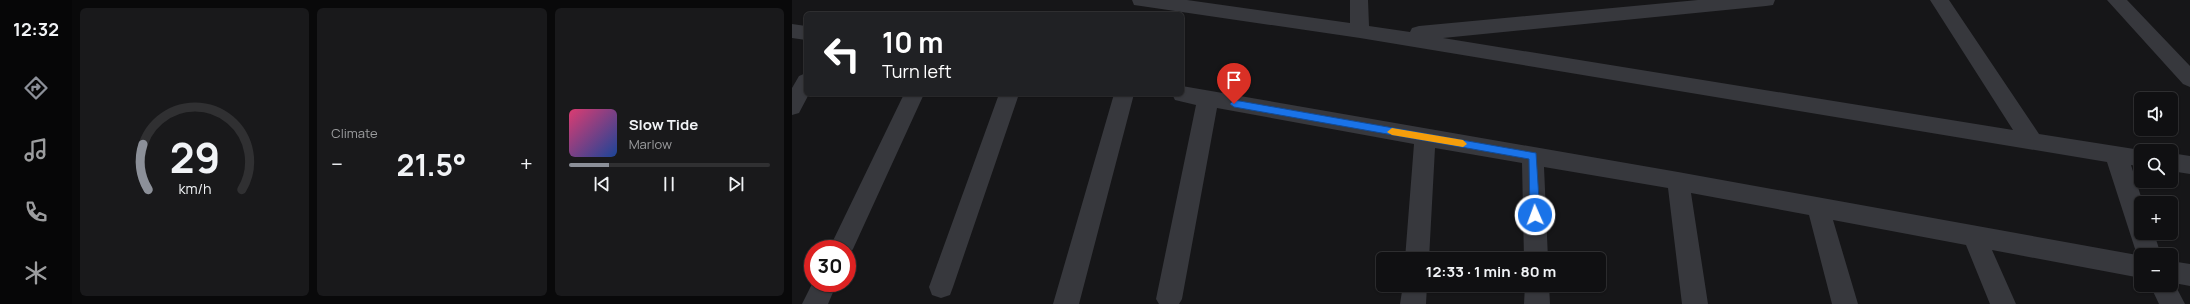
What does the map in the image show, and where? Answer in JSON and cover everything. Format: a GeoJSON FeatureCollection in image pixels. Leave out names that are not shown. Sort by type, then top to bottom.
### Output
{"type":"FeatureCollection","features":[{"type":"Feature","properties":{"kind":"street"},"geometry":{"type":"LineString","coordinates":[[1141,0],[1360,31],[2032,142],[2134,157]]}},
{"type":"Feature","properties":{"kind":"street"},"geometry":{"type":"LineString","coordinates":[[1359,0],[1360,31]]}},
{"type":"Feature","properties":{"kind":"street"},"geometry":{"type":"LineString","coordinates":[[1388,36],[1766,0]]}},
{"type":"Feature","properties":{"kind":"street"},"geometry":{"type":"LineString","coordinates":[[1940,0],[2032,142]]}},
{"type":"Feature","properties":{"kind":"street"},"geometry":{"type":"LineString","coordinates":[[2116,0],[2190,79]]}},
{"type":"Feature","properties":{"kind":"street"},"geometry":{"type":"LineString","coordinates":[[792,30],[804,33]]}},
{"type":"Feature","properties":{"kind":"street"},"geometry":{"type":"LineString","coordinates":[[792,107],[804,85]]}},
{"type":"Feature","properties":{"kind":"street"},"geometry":{"type":"LineString","coordinates":[[1184,94],[1678,181],[2134,266]]}},
{"type":"Feature","properties":{"kind":"street"},"geometry":{"type":"LineString","coordinates":[[845,240],[913,96]]}},
{"type":"Feature","properties":{"kind":"street"},"geometry":{"type":"LineString","coordinates":[[941,287],[1008,96]]}},
{"type":"Feature","properties":{"kind":"street"},"geometry":{"type":"LineString","coordinates":[[1066,304],[1123,96]]}},
{"type":"Feature","properties":{"kind":"street"},"geometry":{"type":"LineString","coordinates":[[1169,299],[1208,98]]}},
{"type":"Feature","properties":{"kind":"street"},"geometry":{"type":"LineString","coordinates":[[1417,252],[1425,137]]}},
{"type":"Feature","properties":{"kind":"street"},"geometry":{"type":"LineString","coordinates":[[2116,154],[2134,210]]}},
{"type":"Feature","properties":{"kind":"street"},"geometry":{"type":"LineString","coordinates":[[1533,156],[1536,252]]}},
{"type":"Feature","properties":{"kind":"street"},"geometry":{"type":"LineString","coordinates":[[2178,163],[2190,165]]}},
{"type":"Feature","properties":{"kind":"street"},"geometry":{"type":"LineString","coordinates":[[1678,181],[1695,304]]}},
{"type":"Feature","properties":{"kind":"street"},"geometry":{"type":"LineString","coordinates":[[1818,207],[1845,304]]}},
{"type":"Feature","properties":{"kind":"street"},"geometry":{"type":"LineString","coordinates":[[1974,236],[2003,304]]}},
{"type":"Feature","properties":{"kind":"street"},"geometry":{"type":"LineString","coordinates":[[2178,273],[2190,275]]}},
{"type":"Feature","properties":{"kind":"street"},"geometry":{"type":"LineString","coordinates":[[815,304],[821,292]]}},
{"type":"Feature","properties":{"kind":"street"},"geometry":{"type":"LineString","coordinates":[[1413,304],[1414,292]]}},
{"type":"Feature","properties":{"kind":"street"},"geometry":{"type":"LineString","coordinates":[[1537,292],[1537,304]]}},
{"type":"Feature","properties":{"kind":"street"},"geometry":{"type":"LineString","coordinates":[[2166,292],[2172,304]]}},
{"type":"Feature","properties":{"kind":"slow traffic"},"geometry":{"type":"LineString","coordinates":[[1392,132],[1463,144]]}},
{"type":"Feature","properties":{"kind":"route"},"geometry":{"type":"LineString","coordinates":[[1234,104],[1533,156],[1535,215]]}}]}
